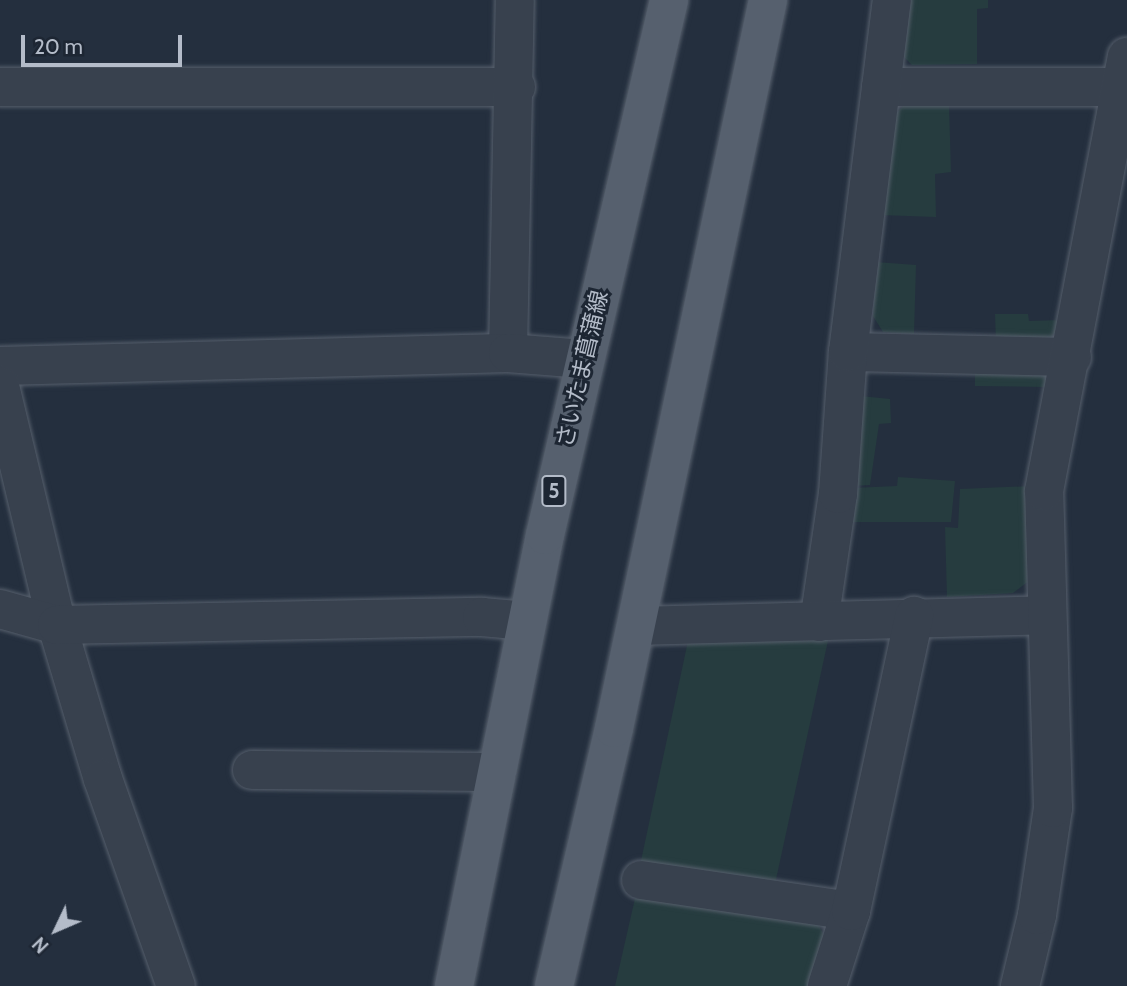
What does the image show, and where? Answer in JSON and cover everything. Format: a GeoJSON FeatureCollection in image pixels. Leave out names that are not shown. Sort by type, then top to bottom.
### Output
{"type":"FeatureCollection","features":[{"type":"Feature","properties":{"kind":"main road","name":"さいたま菖蒲線"},"geometry":{"type":"LineString","coordinates":[[454,986],[527,621],[584,359],[669,0]]}},
{"type":"Feature","properties":{"kind":"main road"},"geometry":{"type":"LineString","coordinates":[[554,986],[636,626],[768,0]]}},
{"type":"Feature","properties":{"kind":"street"},"geometry":{"type":"LineString","coordinates":[[508,354],[516,87],[515,0]]}},
{"type":"Feature","properties":{"kind":"street"},"geometry":{"type":"LineString","coordinates":[[819,622],[838,494],[848,352],[892,0]]}},
{"type":"Feature","properties":{"kind":"street"},"geometry":{"type":"LineString","coordinates":[[881,87],[1126,72],[1044,491],[1053,807],[1037,915],[1020,986]]}},
{"type":"Feature","properties":{"kind":"street"},"geometry":{"type":"LineString","coordinates":[[0,87],[516,87]]}},
{"type":"Feature","properties":{"kind":"street"},"geometry":{"type":"LineString","coordinates":[[848,352],[1072,357]]}},
{"type":"Feature","properties":{"kind":"street"},"geometry":{"type":"LineString","coordinates":[[0,366],[508,354],[584,359]]}},
{"type":"Feature","properties":{"kind":"street"},"geometry":{"type":"LineString","coordinates":[[0,386],[10,474],[103,779],[176,986]]}},
{"type":"Feature","properties":{"kind":"street"},"geometry":{"type":"LineString","coordinates":[[0,609],[57,625],[482,617],[527,621]]}},
{"type":"Feature","properties":{"kind":"street"},"geometry":{"type":"LineString","coordinates":[[636,626],[1046,614]]}},
{"type":"Feature","properties":{"kind":"street"},"geometry":{"type":"LineString","coordinates":[[827,986],[851,911],[914,616]]}},
{"type":"Feature","properties":{"kind":"street"},"geometry":{"type":"LineString","coordinates":[[252,770],[497,772]]}},
{"type":"Feature","properties":{"kind":"street"},"geometry":{"type":"LineString","coordinates":[[641,880],[851,911]]}},
{"type":"Feature","properties":{"kind":"green space"},"geometry":{"type":"Polygon","coordinates":[[[909,0],[988,0],[988,8],[977,9],[977,64],[912,65],[903,56],[909,0]]]}},
{"type":"Feature","properties":{"kind":"green space"},"geometry":{"type":"Polygon","coordinates":[[[949,105],[951,172],[935,174],[936,217],[880,215],[890,120],[903,106],[949,105]]]}},
{"type":"Feature","properties":{"kind":"green space"},"geometry":{"type":"Polygon","coordinates":[[[876,262],[916,265],[914,334],[883,332],[873,316],[876,262]]]}},
{"type":"Feature","properties":{"kind":"green space"},"geometry":{"type":"Polygon","coordinates":[[[995,314],[1028,314],[1029,321],[1061,320],[1051,340],[996,341],[995,314]]]}},
{"type":"Feature","properties":{"kind":"green space"},"geometry":{"type":"Polygon","coordinates":[[[975,369],[1047,370],[1047,387],[975,386],[975,369]]]}},
{"type":"Feature","properties":{"kind":"green space"},"geometry":{"type":"Polygon","coordinates":[[[860,396],[890,399],[891,423],[879,424],[870,485],[853,486],[860,396]]]}},
{"type":"Feature","properties":{"kind":"green space"},"geometry":{"type":"Polygon","coordinates":[[[898,477],[955,481],[951,522],[847,522],[852,488],[897,486],[898,477]]]}},
{"type":"Feature","properties":{"kind":"green space"},"geometry":{"type":"Polygon","coordinates":[[[1031,486],[1030,580],[1013,593],[947,597],[945,527],[958,528],[960,489],[1031,486]]]}},
{"type":"Feature","properties":{"kind":"green space"},"geometry":{"type":"Polygon","coordinates":[[[829,636],[775,884],[639,870],[688,641],[829,636]]]}},
{"type":"Feature","properties":{"kind":"green space"},"geometry":{"type":"Polygon","coordinates":[[[636,894],[817,923],[827,940],[812,986],[615,986],[636,894]]]}}]}
